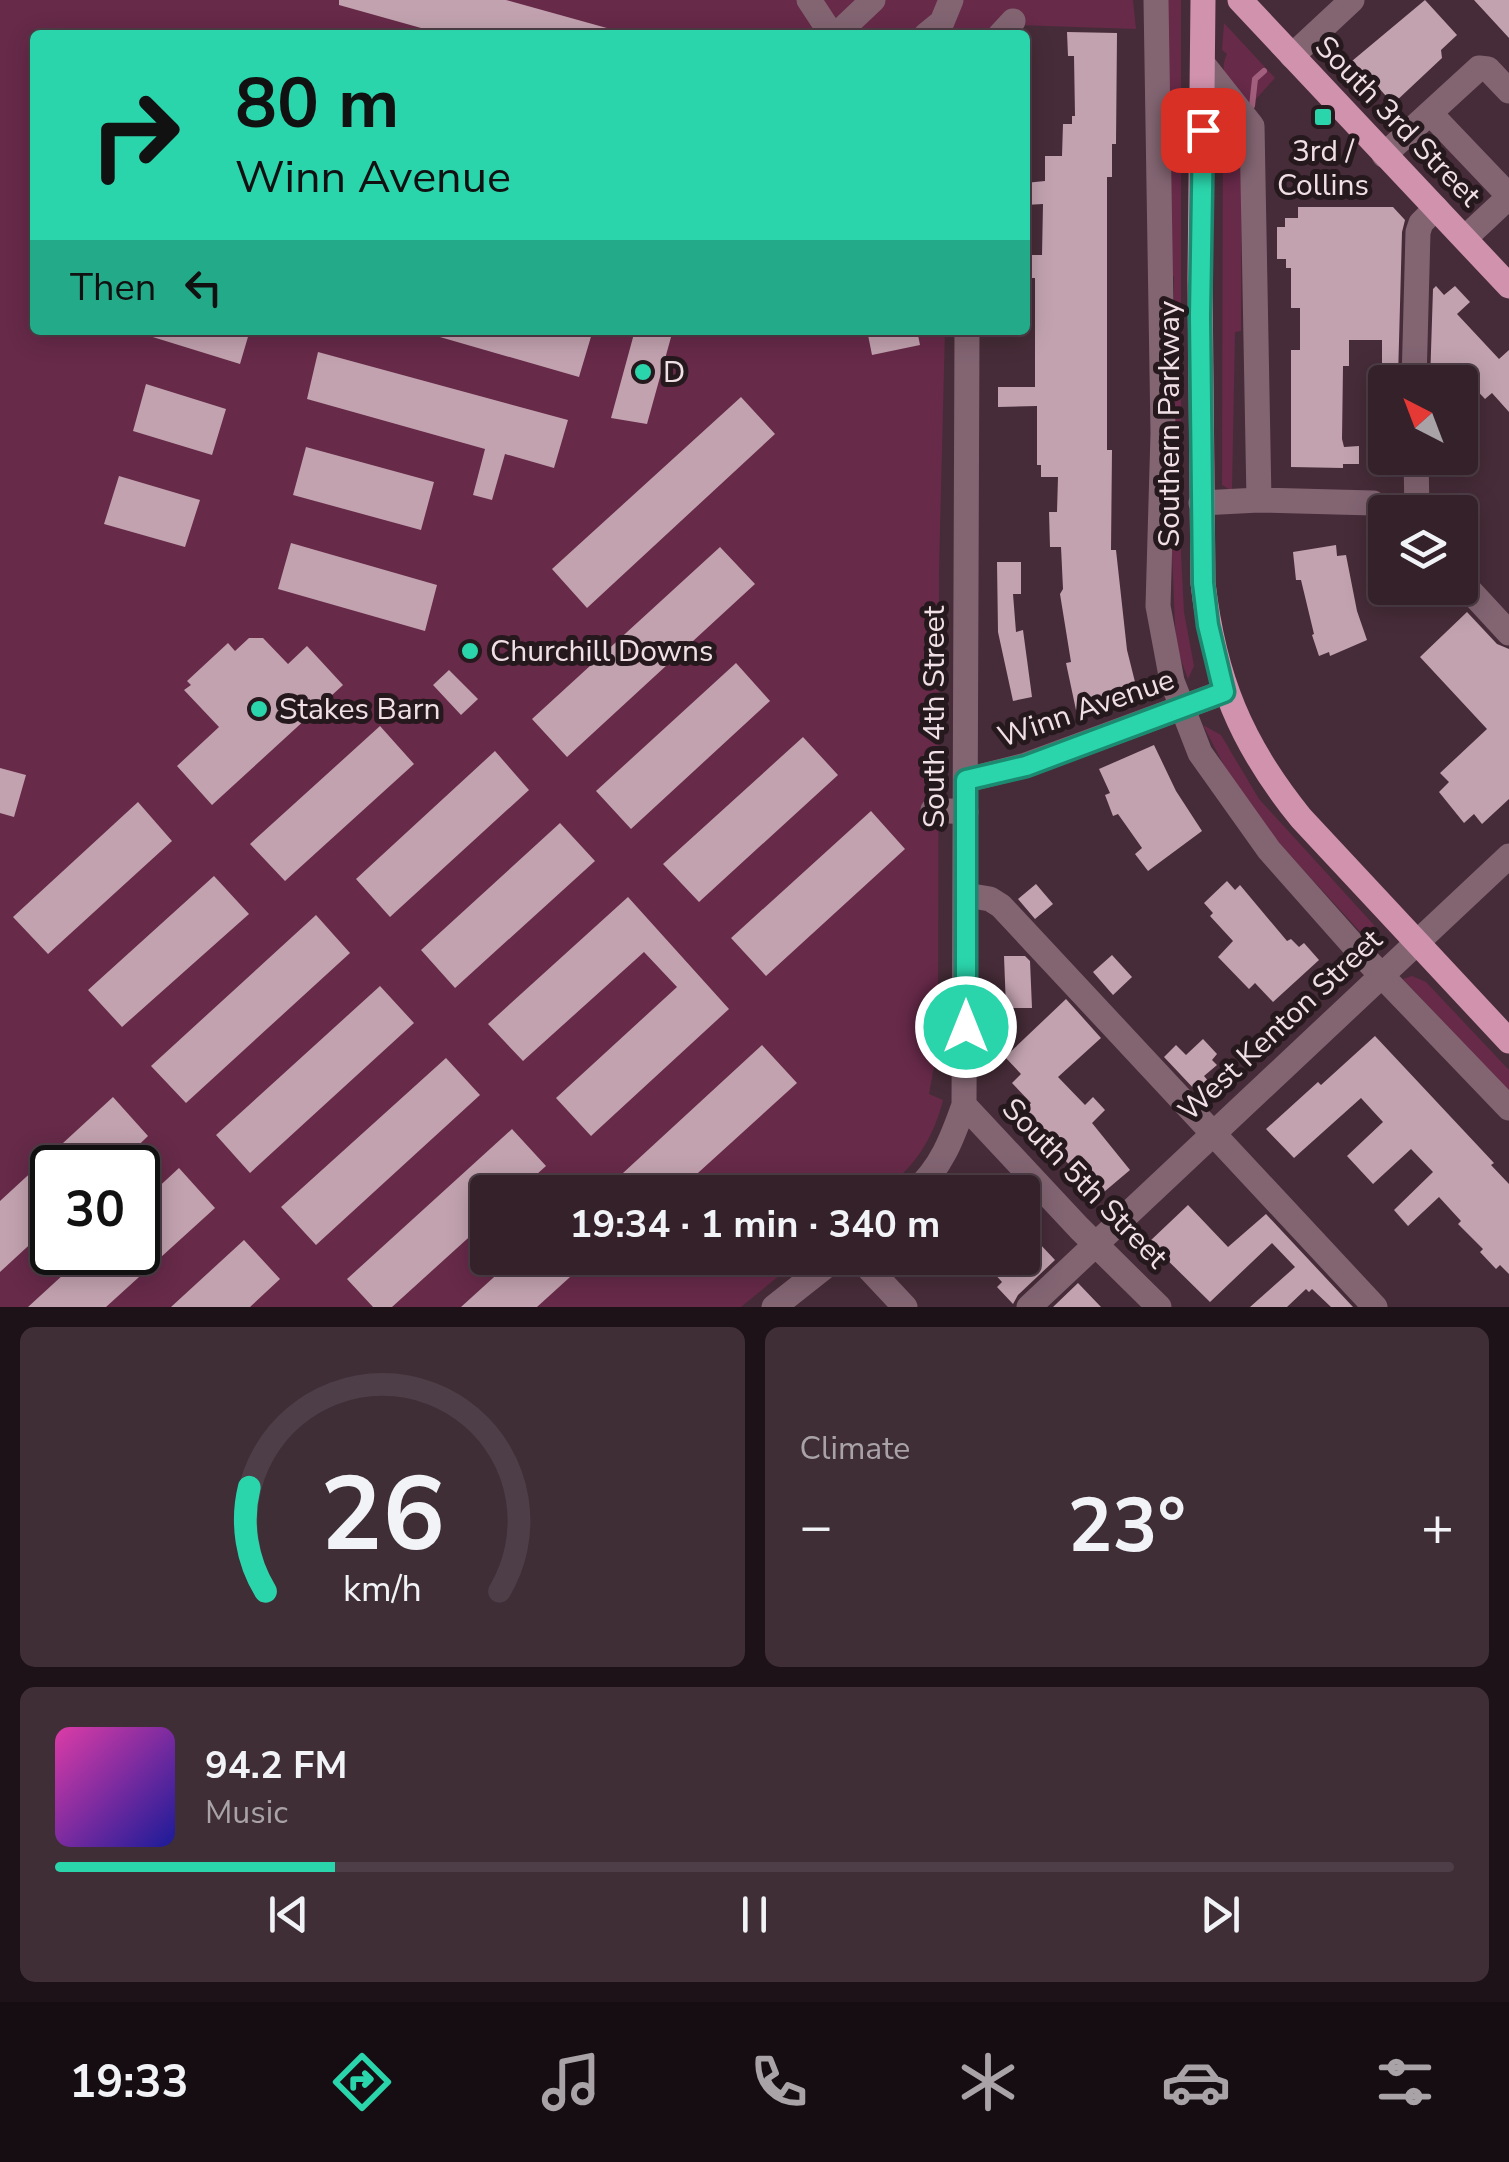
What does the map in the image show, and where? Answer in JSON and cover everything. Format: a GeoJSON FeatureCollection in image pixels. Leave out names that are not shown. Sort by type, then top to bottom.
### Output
{"type":"FeatureCollection","features":[{"type":"Feature","properties":{"kind":"main road","name":"Southern Parkway"},"geometry":{"type":"LineString","coordinates":[[1203,0],[1201,504],[1206,611],[1224,692],[1272,783],[1509,1041]]}},
{"type":"Feature","properties":{"kind":"main road","name":"South 3rd Street"},"geometry":{"type":"LineString","coordinates":[[1240,0],[1509,286]]}},
{"type":"Feature","properties":{"kind":"street"},"geometry":{"type":"LineString","coordinates":[[809,0],[830,30]]}},
{"type":"Feature","properties":{"kind":"street"},"geometry":{"type":"LineString","coordinates":[[840,30],[873,0]]}},
{"type":"Feature","properties":{"kind":"street"},"geometry":{"type":"LineString","coordinates":[[932,30],[942,22],[951,0]]}},
{"type":"Feature","properties":{"kind":"street"},"geometry":{"type":"LineString","coordinates":[[1156,0],[1163,433],[1158,606],[1167,664],[1180,708],[1200,753],[1269,850],[1509,1108]]}},
{"type":"Feature","properties":{"kind":"street"},"geometry":{"type":"LineString","coordinates":[[1292,56],[1352,0]]}},
{"type":"Feature","properties":{"kind":"street"},"geometry":{"type":"LineString","coordinates":[[1203,64],[1252,126],[1258,500]]}},
{"type":"Feature","properties":{"kind":"street"},"geometry":{"type":"LineString","coordinates":[[1384,154],[1479,68],[1488,69],[1509,91]]}},
{"type":"Feature","properties":{"kind":"street"},"geometry":{"type":"LineString","coordinates":[[1430,113],[1509,196],[1465,238]]}},
{"type":"Feature","properties":{"kind":"street"},"geometry":{"type":"LineString","coordinates":[[1414,365],[1418,232],[1436,208]]}},
{"type":"Feature","properties":{"kind":"street","name":"South 4th Street"},"geometry":{"type":"LineString","coordinates":[[930,1175],[950,1147],[964,1105],[967,335]]}},
{"type":"Feature","properties":{"kind":"street"},"geometry":{"type":"LineString","coordinates":[[1201,504],[1258,500],[1368,503]]}},
{"type":"Feature","properties":{"kind":"street"},"geometry":{"type":"LineString","coordinates":[[1478,599],[1509,633]]}},
{"type":"Feature","properties":{"kind":"street","name":"Winn Avenue"},"geometry":{"type":"LineString","coordinates":[[966,780],[1026,766],[1224,692]]}},
{"type":"Feature","properties":{"kind":"street"},"geometry":{"type":"LineString","coordinates":[[933,810],[966,812]]}},
{"type":"Feature","properties":{"kind":"street","name":"West Kenton Street"},"geometry":{"type":"LineString","coordinates":[[1029,1307],[1509,856]]}},
{"type":"Feature","properties":{"kind":"street"},"geometry":{"type":"LineString","coordinates":[[966,895],[990,899],[1001,906],[1375,1307]]}},
{"type":"Feature","properties":{"kind":"street","name":"South 5th Street"},"geometry":{"type":"LineString","coordinates":[[964,1105],[1158,1307]]}},
{"type":"Feature","properties":{"kind":"street"},"geometry":{"type":"LineString","coordinates":[[774,1307],[814,1275]]}},
{"type":"Feature","properties":{"kind":"street"},"geometry":{"type":"LineString","coordinates":[[875,1275],[905,1307]]}},
{"type":"Feature","properties":{"kind":"shaded area","name":"Churchill Downs"},"geometry":{"type":"Polygon","coordinates":[[[0,0],[1133,0],[1136,29],[1018,25],[1004,30],[30,30],[30,335],[945,335],[939,570],[938,1017],[929,1094],[943,1100],[921,1152],[901,1175],[470,1175],[470,1275],[780,1275],[741,1307],[0,1307],[0,0]]]}},
{"type":"Feature","properties":{"kind":"shaded area"},"geometry":{"type":"Polygon","coordinates":[[[1167,0],[1181,0],[1181,554],[1184,612],[1194,666],[1188,679],[1176,647],[1172,554],[1174,277],[1167,269],[1167,0]]]}},
{"type":"Feature","properties":{"kind":"shaded area"},"geometry":{"type":"Polygon","coordinates":[[[1224,23],[1275,78],[1247,109],[1225,76],[1224,23]]]}},
{"type":"Feature","properties":{"kind":"shaded area"},"geometry":{"type":"Polygon","coordinates":[[[1223,101],[1241,125],[1241,331],[1235,332],[1232,491],[1222,485],[1223,101]]]}},
{"type":"Feature","properties":{"kind":"shaded area"},"geometry":{"type":"Polygon","coordinates":[[[1203,725],[1221,735],[1259,799],[1374,925],[1379,937],[1375,948],[1265,828],[1234,785],[1203,725]]]}},
{"type":"Feature","properties":{"kind":"shaded area"},"geometry":{"type":"Polygon","coordinates":[[[1412,976],[1426,982],[1509,1070],[1509,1092],[1403,979],[1412,976]]]}},
{"type":"Feature","properties":{"kind":"building"},"geometry":{"type":"Polygon","coordinates":[[[339,0],[506,0],[614,30],[428,30],[339,5],[339,0]]]}},
{"type":"Feature","properties":{"kind":"building"},"geometry":{"type":"Polygon","coordinates":[[[1425,0],[1457,35],[1441,50],[1442,58],[1393,104],[1378,87],[1373,92],[1359,78],[1365,73],[1352,61],[1425,0]]]}},
{"type":"Feature","properties":{"kind":"building"},"geometry":{"type":"Polygon","coordinates":[[[1474,0],[1509,0],[1509,38],[1474,0]]]}},
{"type":"Feature","properties":{"kind":"building"},"geometry":{"type":"Polygon","coordinates":[[[1067,32],[1117,33],[1116,144],[1112,144],[1112,177],[1107,177],[1107,450],[1112,450],[1111,550],[1116,550],[1127,650],[1138,694],[1076,710],[1066,663],[1071,662],[1060,594],[1061,547],[1050,547],[1049,512],[1057,512],[1058,477],[1041,477],[1041,465],[1037,465],[1037,406],[998,407],[998,387],[1035,387],[1035,278],[1030,278],[1030,255],[1042,255],[1043,204],[1030,205],[1030,182],[1045,181],[1045,156],[1062,156],[1063,124],[1072,124],[1075,116],[1074,56],[1068,56],[1067,32]]]}},
{"type":"Feature","properties":{"kind":"building"},"geometry":{"type":"Polygon","coordinates":[[[1298,207],[1393,207],[1405,220],[1398,365],[1382,365],[1382,340],[1349,340],[1349,366],[1343,366],[1342,439],[1344,447],[1359,446],[1359,464],[1343,464],[1343,468],[1291,467],[1291,350],[1300,350],[1300,308],[1291,308],[1291,268],[1286,268],[1286,259],[1277,259],[1277,227],[1285,227],[1285,218],[1298,218],[1298,207]]]}},
{"type":"Feature","properties":{"kind":"building"},"geometry":{"type":"Polygon","coordinates":[[[1436,286],[1444,295],[1455,286],[1470,302],[1457,314],[1499,359],[1509,350],[1509,412],[1492,393],[1485,399],[1478,392],[1478,365],[1431,365],[1436,286]]]}},
{"type":"Feature","properties":{"kind":"building"},"geometry":{"type":"Polygon","coordinates":[[[146,335],[249,335],[240,364],[146,335]]]}},
{"type":"Feature","properties":{"kind":"building"},"geometry":{"type":"Polygon","coordinates":[[[433,335],[592,335],[579,377],[433,335]]]}},
{"type":"Feature","properties":{"kind":"building","name":"D"},"geometry":{"type":"Polygon","coordinates":[[[634,335],[672,335],[647,424],[611,418],[634,335]]]}},
{"type":"Feature","properties":{"kind":"building"},"geometry":{"type":"Polygon","coordinates":[[[868,335],[918,335],[920,345],[872,355],[868,335]]]}},
{"type":"Feature","properties":{"kind":"building"},"geometry":{"type":"Polygon","coordinates":[[[318,352],[568,420],[554,468],[505,454],[492,500],[473,495],[485,449],[307,399],[318,352]]]}},
{"type":"Feature","properties":{"kind":"building"},"geometry":{"type":"Polygon","coordinates":[[[146,384],[226,409],[212,455],[133,431],[146,384]]]}},
{"type":"Feature","properties":{"kind":"building"},"geometry":{"type":"Polygon","coordinates":[[[741,397],[775,434],[587,608],[552,569],[741,397]]]}},
{"type":"Feature","properties":{"kind":"building"},"geometry":{"type":"Polygon","coordinates":[[[306,447],[434,482],[421,530],[293,495],[306,447]]]}},
{"type":"Feature","properties":{"kind":"building"},"geometry":{"type":"Polygon","coordinates":[[[119,476],[200,500],[185,547],[104,524],[119,476]]]}},
{"type":"Feature","properties":{"kind":"building"},"geometry":{"type":"Polygon","coordinates":[[[291,543],[437,585],[425,631],[278,589],[291,543]]]}},
{"type":"Feature","properties":{"kind":"building"},"geometry":{"type":"Polygon","coordinates":[[[1336,545],[1337,556],[1346,555],[1367,640],[1330,656],[1329,652],[1319,656],[1301,580],[1296,580],[1293,552],[1336,545]]]}},
{"type":"Feature","properties":{"kind":"building"},"geometry":{"type":"Polygon","coordinates":[[[720,547],[755,584],[567,757],[532,719],[720,547]]]}},
{"type":"Feature","properties":{"kind":"building"},"geometry":{"type":"Polygon","coordinates":[[[997,562],[1021,562],[1021,594],[1013,594],[1016,632],[1023,630],[1032,697],[1013,701],[998,632],[997,562]]]}},
{"type":"Feature","properties":{"kind":"building"},"geometry":{"type":"Polygon","coordinates":[[[1467,612],[1497,644],[1509,649],[1509,799],[1482,824],[1474,814],[1464,823],[1439,792],[1449,782],[1440,773],[1487,729],[1420,657],[1467,612]]]}},
{"type":"Feature","properties":{"kind":"building","name":"Stakes Barn"},"geometry":{"type":"Polygon","coordinates":[[[249,638],[263,638],[288,664],[307,646],[343,685],[212,805],[177,766],[219,727],[184,690],[191,685],[187,681],[228,643],[235,651],[249,638]]]}},
{"type":"Feature","properties":{"kind":"building"},"geometry":{"type":"Polygon","coordinates":[[[736,663],[770,701],[631,829],[596,791],[736,663]]]}},
{"type":"Feature","properties":{"kind":"building"},"geometry":{"type":"Polygon","coordinates":[[[449,670],[478,699],[461,715],[433,685],[449,670]]]}},
{"type":"Feature","properties":{"kind":"building"},"geometry":{"type":"Polygon","coordinates":[[[380,726],[414,764],[285,881],[250,844],[380,726]]]}},
{"type":"Feature","properties":{"kind":"building"},"geometry":{"type":"Polygon","coordinates":[[[803,737],[838,775],[699,902],[663,864],[803,737]]]}},
{"type":"Feature","properties":{"kind":"building"},"geometry":{"type":"Polygon","coordinates":[[[1154,745],[1176,791],[1202,831],[1148,871],[1135,854],[1142,848],[1118,814],[1113,816],[1105,795],[1110,793],[1099,769],[1154,745]]]}},
{"type":"Feature","properties":{"kind":"building"},"geometry":{"type":"Polygon","coordinates":[[[495,751],[529,790],[390,917],[356,879],[495,751]]]}},
{"type":"Feature","properties":{"kind":"building"},"geometry":{"type":"Polygon","coordinates":[[[0,768],[26,775],[14,817],[0,813],[0,768]]]}},
{"type":"Feature","properties":{"kind":"building"},"geometry":{"type":"Polygon","coordinates":[[[138,802],[172,841],[48,954],[13,917],[138,802]]]}},
{"type":"Feature","properties":{"kind":"building"},"geometry":{"type":"Polygon","coordinates":[[[871,811],[905,849],[766,976],[731,938],[871,811]]]}},
{"type":"Feature","properties":{"kind":"building"},"geometry":{"type":"Polygon","coordinates":[[[560,823],[595,861],[455,988],[421,950],[560,823]]]}},
{"type":"Feature","properties":{"kind":"building"},"geometry":{"type":"Polygon","coordinates":[[[214,876],[249,914],[122,1027],[88,990],[214,876]]]}},
{"type":"Feature","properties":{"kind":"building"},"geometry":{"type":"Polygon","coordinates":[[[1227,881],[1235,890],[1240,885],[1287,941],[1291,939],[1299,947],[1304,943],[1319,960],[1273,1002],[1255,983],[1249,989],[1218,957],[1233,941],[1210,916],[1213,913],[1204,903],[1227,881]]]}},
{"type":"Feature","properties":{"kind":"building"},"geometry":{"type":"Polygon","coordinates":[[[1036,884],[1053,904],[1035,919],[1018,899],[1036,884]]]}},
{"type":"Feature","properties":{"kind":"building"},"geometry":{"type":"Polygon","coordinates":[[[628,897],[729,1009],[591,1136],[556,1098],[677,987],[644,952],[523,1061],[488,1024],[628,897]]]}},
{"type":"Feature","properties":{"kind":"building"},"geometry":{"type":"Polygon","coordinates":[[[316,915],[350,953],[186,1103],[151,1066],[316,915]]]}},
{"type":"Feature","properties":{"kind":"building"},"geometry":{"type":"Polygon","coordinates":[[[1112,955],[1132,977],[1113,995],[1093,972],[1112,955]]]}},
{"type":"Feature","properties":{"kind":"building"},"geometry":{"type":"Polygon","coordinates":[[[1004,956],[1025,956],[1030,961],[1032,1008],[1006,1008],[1004,956]]]}},
{"type":"Feature","properties":{"kind":"building"},"geometry":{"type":"Polygon","coordinates":[[[380,986],[414,1023],[250,1173],[216,1135],[380,986]]]}},
{"type":"Feature","properties":{"kind":"building"},"geometry":{"type":"Polygon","coordinates":[[[1066,999],[1101,1038],[1058,1077],[1085,1105],[1093,1097],[1105,1110],[1092,1123],[1130,1170],[1098,1197],[1023,1113],[1031,1103],[1012,1083],[1021,1074],[1005,1057],[1066,999]]]}},
{"type":"Feature","properties":{"kind":"building"},"geometry":{"type":"Polygon","coordinates":[[[1375,1036],[1509,1184],[1509,1274],[1500,1265],[1496,1269],[1480,1252],[1483,1249],[1439,1197],[1408,1226],[1394,1210],[1433,1172],[1411,1149],[1373,1184],[1347,1156],[1383,1122],[1361,1098],[1294,1158],[1266,1129],[1375,1036]]]}},
{"type":"Feature","properties":{"kind":"building"},"geometry":{"type":"Polygon","coordinates":[[[1203,1039],[1217,1054],[1212,1060],[1217,1065],[1204,1076],[1209,1082],[1197,1092],[1164,1057],[1176,1045],[1186,1055],[1203,1039]]]}},
{"type":"Feature","properties":{"kind":"building"},"geometry":{"type":"Polygon","coordinates":[[[762,1045],[797,1083],[696,1175],[623,1173],[762,1045]]]}},
{"type":"Feature","properties":{"kind":"building"},"geometry":{"type":"Polygon","coordinates":[[[446,1058],[480,1095],[316,1245],[281,1207],[446,1058]]]}},
{"type":"Feature","properties":{"kind":"building"},"geometry":{"type":"Polygon","coordinates":[[[113,1097],[148,1136],[139,1145],[61,1145],[113,1097]]]}},
{"type":"Feature","properties":{"kind":"building"},"geometry":{"type":"Polygon","coordinates":[[[512,1129],[546,1166],[536,1175],[470,1175],[470,1236],[392,1307],[373,1307],[347,1279],[512,1129]]]}},
{"type":"Feature","properties":{"kind":"building"},"geometry":{"type":"Polygon","coordinates":[[[179,1168],[215,1208],[160,1258],[160,1186],[179,1168]]]}},
{"type":"Feature","properties":{"kind":"building"},"geometry":{"type":"Polygon","coordinates":[[[30,1173],[30,1244],[0,1272],[0,1201],[30,1173]]]}},
{"type":"Feature","properties":{"kind":"building"},"geometry":{"type":"Polygon","coordinates":[[[1188,1205],[1228,1247],[1266,1214],[1353,1307],[1331,1307],[1312,1289],[1306,1289],[1287,1307],[1250,1307],[1295,1267],[1272,1243],[1210,1302],[1149,1242],[1188,1205]]]}},
{"type":"Feature","properties":{"kind":"building"},"geometry":{"type":"Polygon","coordinates":[[[244,1240],[280,1279],[250,1307],[171,1307],[244,1240]]]}},
{"type":"Feature","properties":{"kind":"building"},"geometry":{"type":"Polygon","coordinates":[[[1040,1244],[1055,1260],[1040,1274],[1040,1244]]]}},
{"type":"Feature","properties":{"kind":"building"},"geometry":{"type":"Polygon","coordinates":[[[63,1275],[141,1275],[106,1307],[28,1307],[63,1275]]]}},
{"type":"Feature","properties":{"kind":"building"},"geometry":{"type":"Polygon","coordinates":[[[496,1275],[572,1275],[537,1307],[461,1307],[496,1275]]]}},
{"type":"Feature","properties":{"kind":"building"},"geometry":{"type":"Polygon","coordinates":[[[996,1275],[1039,1275],[1013,1304],[997,1287],[1002,1282],[996,1275]]]}},
{"type":"Feature","properties":{"kind":"building"},"geometry":{"type":"Polygon","coordinates":[[[1078,1283],[1101,1307],[1053,1307],[1078,1283]]]}},
{"type":"Feature","properties":{"kind":"waterway"},"geometry":{"type":"LineString","coordinates":[[1252,106],[1255,79],[1264,71]]}},
{"type":"Feature","properties":{"kind":"place","name":"3rd / Collins"},"geometry":{"type":"Point","coordinates":[1323,117]}},
{"type":"Feature","properties":{"kind":"place","name":"D"},"geometry":{"type":"Point","coordinates":[643,372]}},
{"type":"Feature","properties":{"kind":"place","name":"Churchill Downs"},"geometry":{"type":"Point","coordinates":[470,651]}},
{"type":"Feature","properties":{"kind":"place","name":"Stakes Barn"},"geometry":{"type":"Point","coordinates":[259,709]}},
{"type":"Feature","properties":{"kind":"route"},"geometry":{"type":"LineString","coordinates":[[966,1027],[966,780],[1026,766],[1224,692],[1208,625],[1203,583],[1203,130]]}}]}
